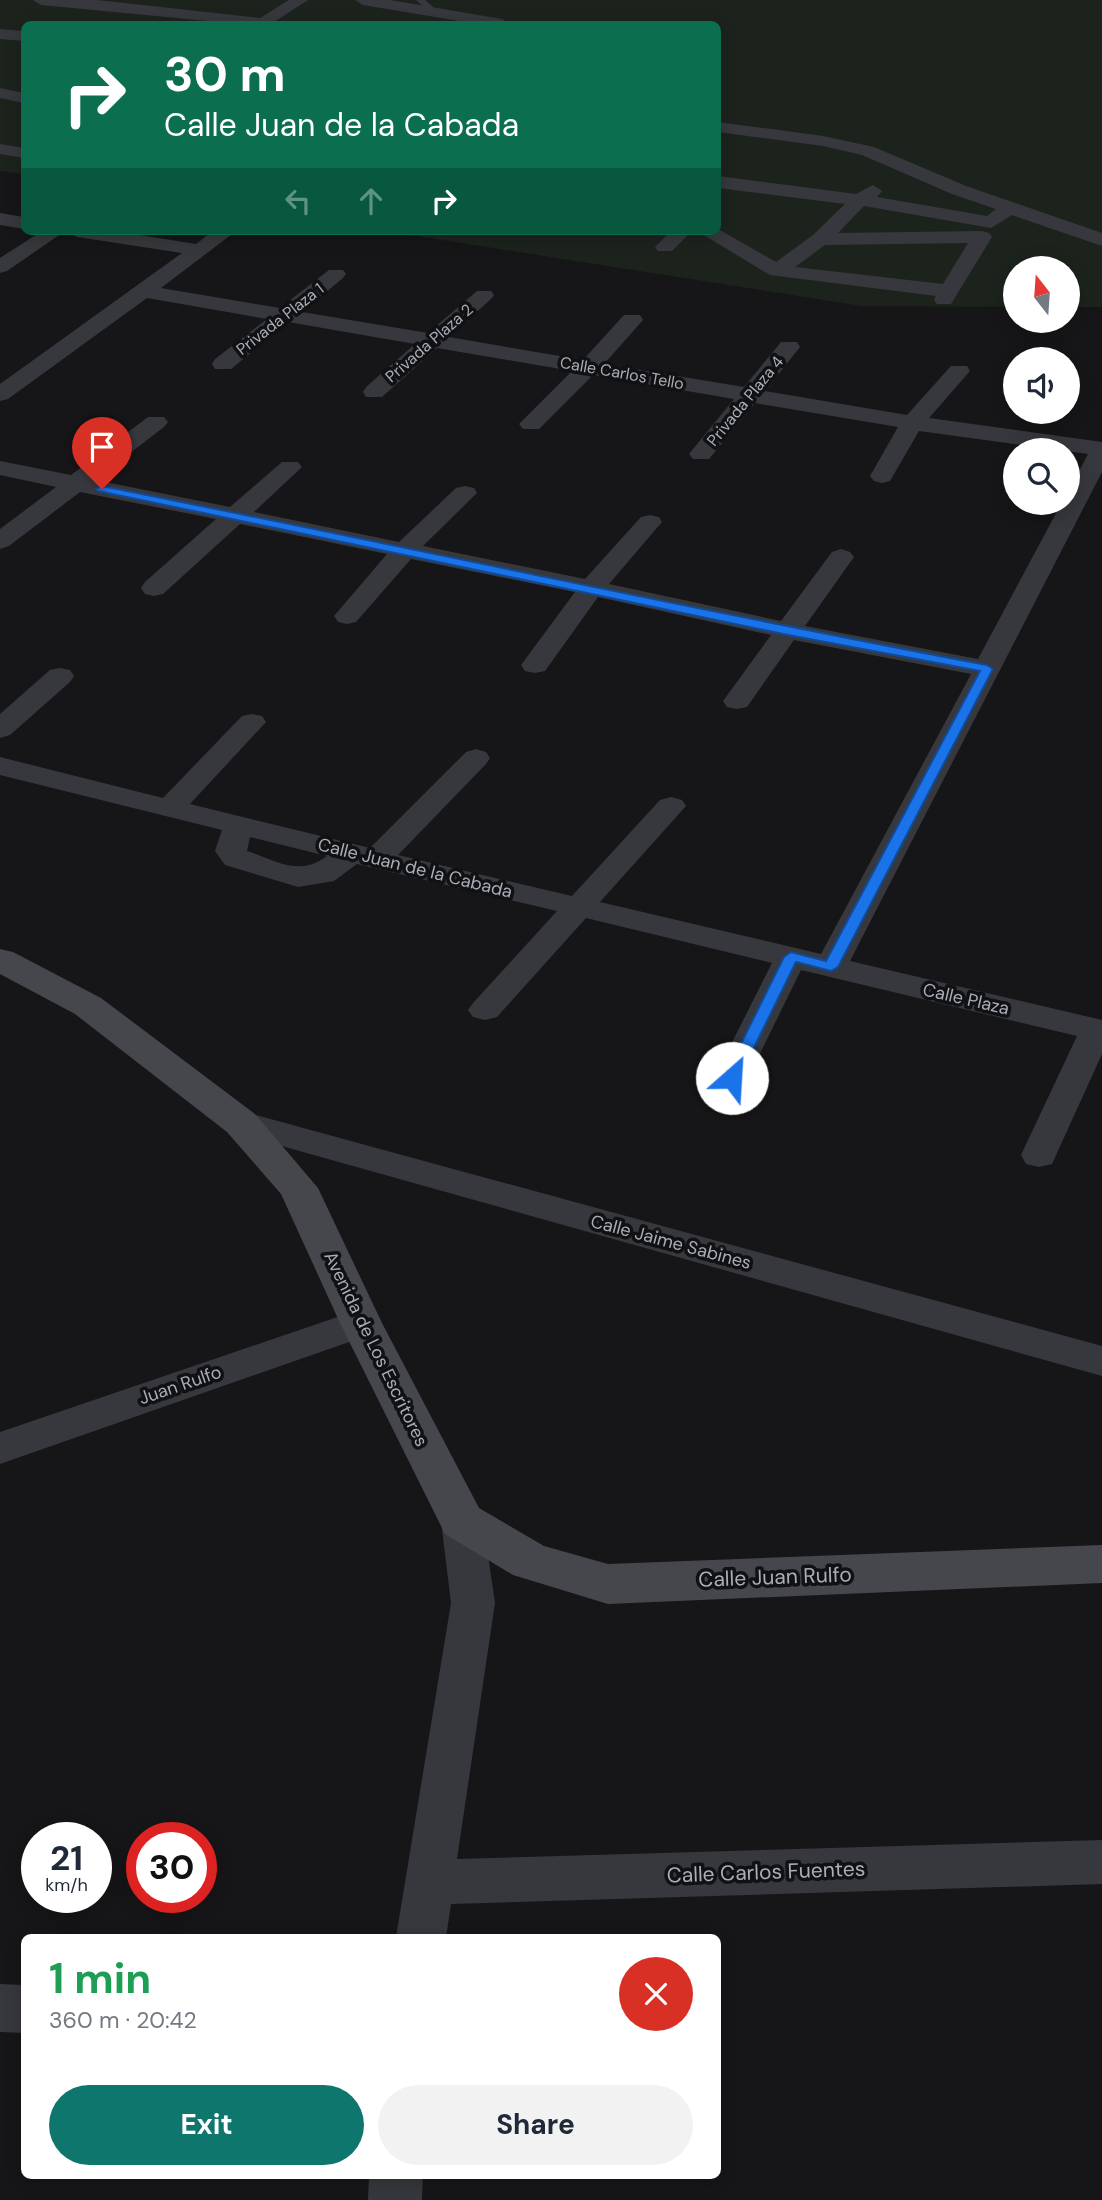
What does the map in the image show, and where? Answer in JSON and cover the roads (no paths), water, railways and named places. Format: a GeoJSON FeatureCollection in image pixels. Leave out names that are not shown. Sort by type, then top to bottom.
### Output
{"type":"FeatureCollection","features":[{"type":"Feature","properties":{"kind":"main road","name":"Avenida de Los Escritores"},"geometry":{"type":"LineString","coordinates":[[0,960],[88,1006],[241,1123],[298,1188],[361,1323],[462,1521]]}},
{"type":"Feature","properties":{"kind":"main road","name":"Calle Juan Rulfo"},"geometry":{"type":"LineString","coordinates":[[462,1521],[530,1560],[608,1584],[1102,1564]]}},
{"type":"Feature","properties":{"kind":"street"},"geometry":{"type":"LineString","coordinates":[[41,0],[172,11],[241,21]]}},
{"type":"Feature","properties":{"kind":"street"},"geometry":{"type":"LineString","coordinates":[[172,11],[190,0]]}},
{"type":"Feature","properties":{"kind":"street"},"geometry":{"type":"LineString","coordinates":[[267,21],[300,0]]}},
{"type":"Feature","properties":{"kind":"street"},"geometry":{"type":"LineString","coordinates":[[363,0],[482,21]]}},
{"type":"Feature","properties":{"kind":"street"},"geometry":{"type":"LineString","coordinates":[[0,34],[21,36]]}},
{"type":"Feature","properties":{"kind":"street"},"geometry":{"type":"LineString","coordinates":[[0,93],[21,97]]}},
{"type":"Feature","properties":{"kind":"street"},"geometry":{"type":"LineString","coordinates":[[721,127],[824,141],[868,151],[1009,209],[1102,240]]}},
{"type":"Feature","properties":{"kind":"street"},"geometry":{"type":"LineString","coordinates":[[0,149],[21,152]]}},
{"type":"Feature","properties":{"kind":"street"},"geometry":{"type":"LineString","coordinates":[[777,271],[820,239],[860,200],[907,168]]}},
{"type":"Feature","properties":{"kind":"street"},"geometry":{"type":"LineString","coordinates":[[722,188],[860,200],[986,229]]}},
{"type":"Feature","properties":{"kind":"street"},"geometry":{"type":"LineString","coordinates":[[714,235],[777,271],[947,295],[986,229],[1009,209]]}},
{"type":"Feature","properties":{"kind":"street"},"geometry":{"type":"LineString","coordinates":[[0,219],[21,222]]}},
{"type":"Feature","properties":{"kind":"street"},"geometry":{"type":"LineString","coordinates":[[820,239],[986,229]]}},
{"type":"Feature","properties":{"kind":"street"},"geometry":{"type":"LineString","coordinates":[[0,267],[49,235]]}},
{"type":"Feature","properties":{"kind":"street"},"geometry":{"type":"LineString","coordinates":[[102,235],[198,250]]}},
{"type":"Feature","properties":{"kind":"street"},"geometry":{"type":"LineString","coordinates":[[0,394],[220,235]]}},
{"type":"Feature","properties":{"kind":"street"},"geometry":{"type":"LineString","coordinates":[[665,247],[678,235]]}},
{"type":"Feature","properties":{"kind":"street","name":"Privada Plaza 1"},"geometry":{"type":"LineString","coordinates":[[223,364],[336,274]]}},
{"type":"Feature","properties":{"kind":"street","name":"Calle Carlos Tello"},"geometry":{"type":"LineString","coordinates":[[143,291],[912,423],[1102,449]]}},
{"type":"Feature","properties":{"kind":"street","name":"Privada Plaza 2"},"geometry":{"type":"LineString","coordinates":[[374,392],[484,295]]}},
{"type":"Feature","properties":{"kind":"street"},"geometry":{"type":"LineString","coordinates":[[531,424],[632,320]]}},
{"type":"Feature","properties":{"kind":"street","name":"Privada Plaza 4"},"geometry":{"type":"LineString","coordinates":[[701,454],[789,347]]}},
{"type":"Feature","properties":{"kind":"street"},"geometry":{"type":"LineString","coordinates":[[882,476],[912,423],[959,371]]}},
{"type":"Feature","properties":{"kind":"street"},"geometry":{"type":"LineString","coordinates":[[0,541],[156,422]]}},
{"type":"Feature","properties":{"kind":"street"},"geometry":{"type":"LineString","coordinates":[[831,967],[1102,449]]}},
{"type":"Feature","properties":{"kind":"street"},"geometry":{"type":"LineString","coordinates":[[154,588],[290,467]]}},
{"type":"Feature","properties":{"kind":"street"},"geometry":{"type":"LineString","coordinates":[[0,468],[591,588],[788,631],[987,669]]}},
{"type":"Feature","properties":{"kind":"street"},"geometry":{"type":"LineString","coordinates":[[347,616],[404,551],[465,493]]}},
{"type":"Feature","properties":{"kind":"street"},"geometry":{"type":"LineString","coordinates":[[535,665],[591,588],[650,522]]}},
{"type":"Feature","properties":{"kind":"street"},"geometry":{"type":"LineString","coordinates":[[737,701],[841,557]]}},
{"type":"Feature","properties":{"kind":"street"},"geometry":{"type":"LineString","coordinates":[[0,729],[60,676]]}},
{"type":"Feature","properties":{"kind":"street"},"geometry":{"type":"LineString","coordinates":[[170,808],[252,722]]}},
{"type":"Feature","properties":{"kind":"street"},"geometry":{"type":"LineString","coordinates":[[364,856],[476,758]]}},
{"type":"Feature","properties":{"kind":"street","name":"Calle Juan de la Cabada"},"geometry":{"type":"LineString","coordinates":[[0,766],[831,967]]}},
{"type":"Feature","properties":{"kind":"street"},"geometry":{"type":"LineString","coordinates":[[485,1010],[671,806]]}},
{"type":"Feature","properties":{"kind":"street"},"geometry":{"type":"LineString","coordinates":[[732,1078],[791,957]]}},
{"type":"Feature","properties":{"kind":"street","name":"Calle Plaza"},"geometry":{"type":"LineString","coordinates":[[831,967],[1099,1031]]}},
{"type":"Feature","properties":{"kind":"street"},"geometry":{"type":"LineString","coordinates":[[1039,1155],[1099,1031]]}},
{"type":"Feature","properties":{"kind":"street","name":"Calle Jaime Sabines"},"geometry":{"type":"LineString","coordinates":[[241,1123],[1102,1361]]}},
{"type":"Feature","properties":{"kind":"street","name":"Juan Rulfo"},"geometry":{"type":"LineString","coordinates":[[0,1448],[361,1323]]}},
{"type":"Feature","properties":{"kind":"street","name":"Avenida de Los Escritores"},"geometry":{"type":"LineString","coordinates":[[421,1934],[474,1603],[462,1521]]}},
{"type":"Feature","properties":{"kind":"street","name":"Calle Carlos Fuentes"},"geometry":{"type":"LineString","coordinates":[[430,1882],[1102,1862]]}},
{"type":"Feature","properties":{"kind":"street"},"geometry":{"type":"LineString","coordinates":[[0,2008],[21,2009]]}},
{"type":"Feature","properties":{"kind":"street"},"geometry":{"type":"LineString","coordinates":[[395,2200],[396,2179]]}},
{"type":"Feature","properties":{"kind":"lane"},"geometry":{"type":"LineString","coordinates":[[420,0],[437,14]]}}]}
